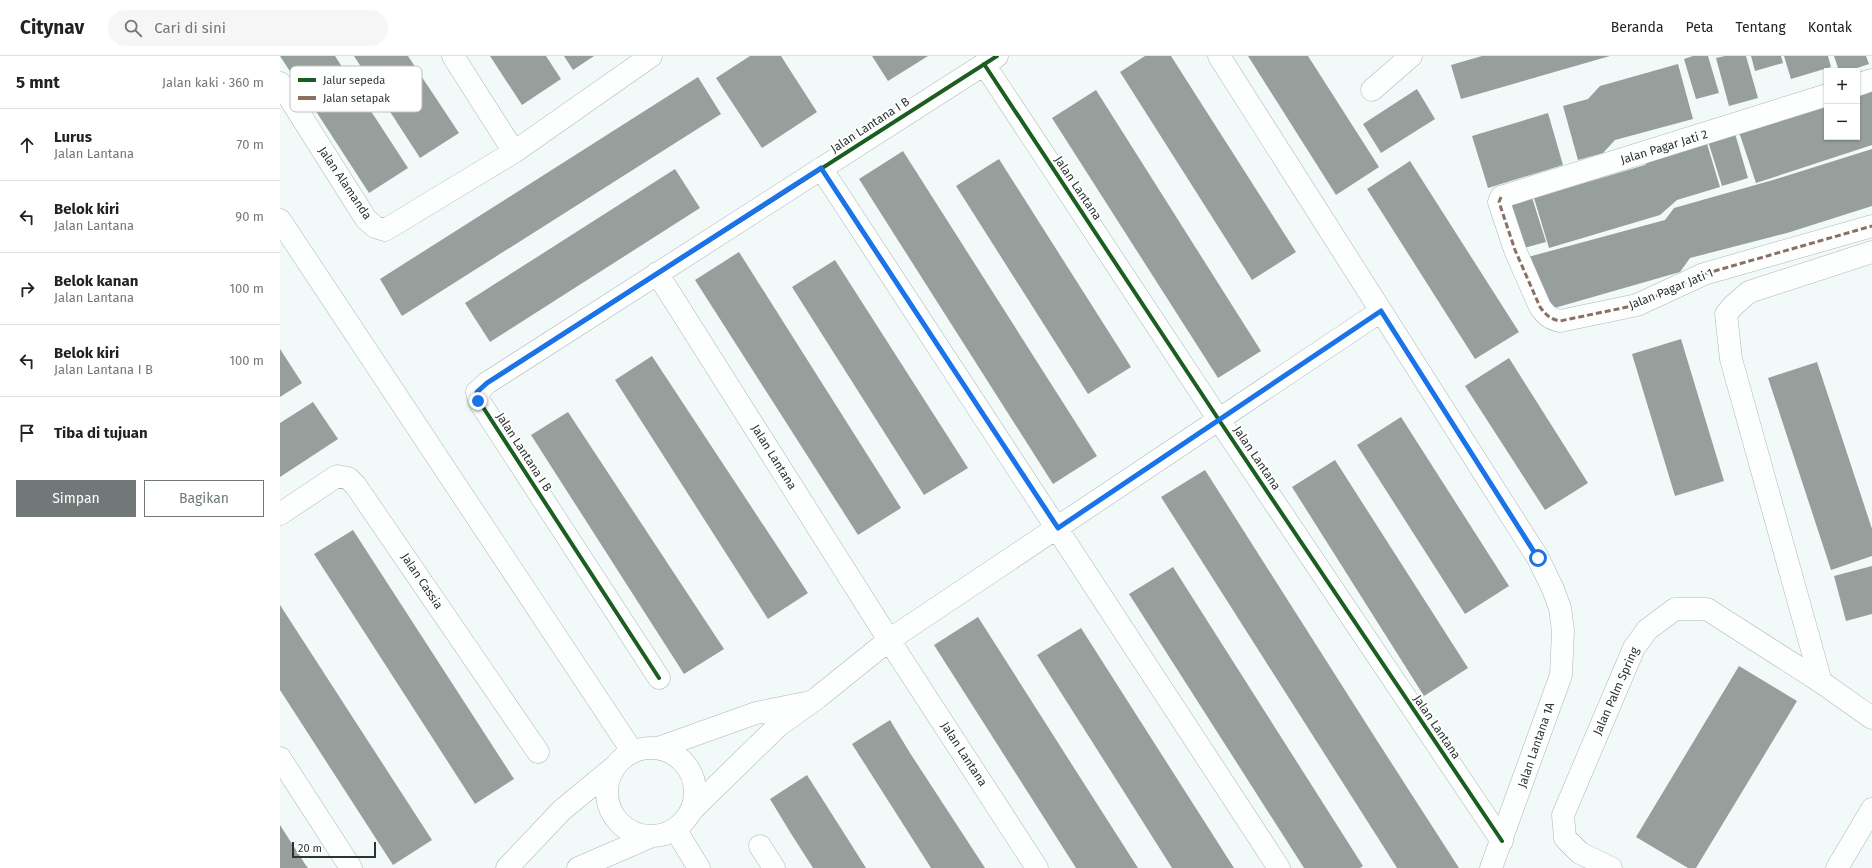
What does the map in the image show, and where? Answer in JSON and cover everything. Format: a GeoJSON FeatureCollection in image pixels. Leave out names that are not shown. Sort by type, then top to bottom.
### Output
{"type":"FeatureCollection","features":[{"type":"Feature","properties":{"kind":"street"},"geometry":{"type":"LineString","coordinates":[[453,56],[514,152]]}},
{"type":"Feature","properties":{"kind":"street","name":"Jalan Alamanda"},"geometry":{"type":"LineString","coordinates":[[298,112],[366,219],[375,227],[385,230],[514,152],[651,56]]}},
{"type":"Feature","properties":{"kind":"street"},"geometry":{"type":"LineString","coordinates":[[1219,56],[1381,311]]}},
{"type":"Feature","properties":{"kind":"street"},"geometry":{"type":"LineString","coordinates":[[1372,90],[1411,56]]}},
{"type":"Feature","properties":{"kind":"street","name":"Jalan Lantana"},"geometry":{"type":"LineString","coordinates":[[990,60],[1219,420],[1502,841]]}},
{"type":"Feature","properties":{"kind":"street","name":"Jalan Lantana I B"},"geometry":{"type":"LineString","coordinates":[[659,678],[478,401],[477,392],[487,383],[990,60]]}},
{"type":"Feature","properties":{"kind":"street"},"geometry":{"type":"LineString","coordinates":[[1860,84],[1872,80]]}},
{"type":"Feature","properties":{"kind":"street","name":"Jalan Alamanda"},"geometry":{"type":"LineString","coordinates":[[280,83],[290,99]]}},
{"type":"Feature","properties":{"kind":"street","name":"Jalan Pagar Jati 2"},"geometry":{"type":"LineString","coordinates":[[1501,197],[1824,96]]}},
{"type":"Feature","properties":{"kind":"street"},"geometry":{"type":"LineString","coordinates":[[821,168],[1058,528],[1279,868]]}},
{"type":"Feature","properties":{"kind":"street","name":"Jalan Pagar Jati 1"},"geometry":{"type":"LineString","coordinates":[[1501,197],[1499,202],[1508,230],[1540,307],[1549,317],[1560,321],[1637,305],[1704,274],[1872,226]]}},
{"type":"Feature","properties":{"kind":"street"},"geometry":{"type":"LineString","coordinates":[[280,220],[632,751]]}},
{"type":"Feature","properties":{"kind":"street"},"geometry":{"type":"LineString","coordinates":[[1821,682],[1732,359],[1726,314],[1749,292],[1872,252]]}},
{"type":"Feature","properties":{"kind":"street","name":"Jalan Lantana"},"geometry":{"type":"LineString","coordinates":[[657,273],[889,640],[1037,868]]}},
{"type":"Feature","properties":{"kind":"street","name":"Jalan Lantana"},"geometry":{"type":"LineString","coordinates":[[692,810],[778,726],[889,640],[1381,311]]}},
{"type":"Feature","properties":{"kind":"street","name":"Jalan Lantana 1A"},"geometry":{"type":"LineString","coordinates":[[1381,311],[1538,558],[1553,589],[1560,608],[1563,631],[1561,675],[1491,868]]}},
{"type":"Feature","properties":{"kind":"street","name":"Jalan Cassia"},"geometry":{"type":"LineString","coordinates":[[280,514],[337,476],[348,478],[356,486],[538,752]]}},
{"type":"Feature","properties":{"kind":"street","name":"Jalan Palm Spring"},"geometry":{"type":"LineString","coordinates":[[1611,868],[1580,853],[1565,838],[1563,815],[1634,648],[1647,630],[1675,609],[1707,609],[1821,682],[1872,718]]}},
{"type":"Feature","properties":{"kind":"street","name":"Jalan Lantana"},"geometry":{"type":"LineString","coordinates":[[658,748],[756,713],[812,701]]}},
{"type":"Feature","properties":{"kind":"street"},"geometry":{"type":"LineString","coordinates":[[507,868],[562,810],[613,768],[621,758],[632,751],[645,748],[658,748],[671,752],[682,760],[690,771],[695,783],[695,796],[692,810],[685,821],[675,829],[663,835],[650,837],[578,868]]}},
{"type":"Feature","properties":{"kind":"street"},"geometry":{"type":"LineString","coordinates":[[280,758],[351,868]]}},
{"type":"Feature","properties":{"kind":"street"},"geometry":{"type":"LineString","coordinates":[[613,768],[607,782],[607,798],[612,813],[621,826],[634,834],[650,837]]}},
{"type":"Feature","properties":{"kind":"street"},"geometry":{"type":"LineString","coordinates":[[1837,868],[1872,809]]}},
{"type":"Feature","properties":{"kind":"street"},"geometry":{"type":"LineString","coordinates":[[675,829],[699,868]]}},
{"type":"Feature","properties":{"kind":"street"},"geometry":{"type":"LineString","coordinates":[[760,846],[774,868]]}},
{"type":"Feature","properties":{"kind":"building"},"geometry":{"type":"Polygon","coordinates":[[[280,56],[335,56],[342,66],[290,66],[290,71],[280,56]]]}},
{"type":"Feature","properties":{"kind":"building"},"geometry":{"type":"Polygon","coordinates":[[[354,56],[408,56],[415,66],[360,66],[354,56]]]}},
{"type":"Feature","properties":{"kind":"building"},"geometry":{"type":"Polygon","coordinates":[[[490,56],[546,56],[561,79],[522,105],[490,56]]]}},
{"type":"Feature","properties":{"kind":"building"},"geometry":{"type":"Polygon","coordinates":[[[564,56],[594,56],[573,70],[564,56]]]}},
{"type":"Feature","properties":{"kind":"building"},"geometry":{"type":"Polygon","coordinates":[[[750,56],[781,56],[817,112],[762,148],[716,78],[750,56]]]}},
{"type":"Feature","properties":{"kind":"building"},"geometry":{"type":"Polygon","coordinates":[[[872,56],[928,56],[888,81],[872,56]]]}},
{"type":"Feature","properties":{"kind":"building"},"geometry":{"type":"Polygon","coordinates":[[[1145,56],[1171,56],[1296,252],[1252,280],[1120,72],[1145,56]]]}},
{"type":"Feature","properties":{"kind":"building"},"geometry":{"type":"Polygon","coordinates":[[[1248,56],[1308,56],[1379,167],[1336,195],[1248,56]]]}},
{"type":"Feature","properties":{"kind":"building"},"geometry":{"type":"Polygon","coordinates":[[[1482,56],[1610,56],[1461,99],[1451,65],[1482,56]]]}},
{"type":"Feature","properties":{"kind":"building"},"geometry":{"type":"Polygon","coordinates":[[[1693,56],[1708,56],[1719,93],[1696,99],[1684,59],[1693,56]]]}},
{"type":"Feature","properties":{"kind":"building"},"geometry":{"type":"Polygon","coordinates":[[[1725,56],[1746,56],[1758,98],[1729,106],[1716,58],[1725,56]]]}},
{"type":"Feature","properties":{"kind":"building"},"geometry":{"type":"Polygon","coordinates":[[[1751,56],[1781,56],[1783,63],[1755,71],[1751,56]]]}},
{"type":"Feature","properties":{"kind":"building"},"geometry":{"type":"Polygon","coordinates":[[[1784,56],[1828,56],[1831,67],[1791,79],[1784,56]]]}},
{"type":"Feature","properties":{"kind":"building"},"geometry":{"type":"Polygon","coordinates":[[[1834,56],[1866,56],[1869,64],[1857,68],[1838,68],[1834,56]]]}},
{"type":"Feature","properties":{"kind":"building"},"geometry":{"type":"Polygon","coordinates":[[[1678,64],[1693,119],[1615,140],[1603,153],[1578,160],[1563,106],[1588,99],[1600,86],[1678,64]]]}},
{"type":"Feature","properties":{"kind":"building"},"geometry":{"type":"Polygon","coordinates":[[[422,77],[459,133],[420,158],[390,112],[422,112],[422,77]]]}},
{"type":"Feature","properties":{"kind":"building"},"geometry":{"type":"Polygon","coordinates":[[[698,77],[721,114],[402,316],[380,279],[698,77]]]}},
{"type":"Feature","properties":{"kind":"building"},"geometry":{"type":"Polygon","coordinates":[[[1872,88],[1872,145],[1756,183],[1739,132],[1824,104],[1824,140],[1860,140],[1860,92],[1872,88]]]}},
{"type":"Feature","properties":{"kind":"building"},"geometry":{"type":"Polygon","coordinates":[[[1417,89],[1435,119],[1381,153],[1363,124],[1417,89]]]}},
{"type":"Feature","properties":{"kind":"building"},"geometry":{"type":"Polygon","coordinates":[[[1096,90],[1261,351],[1218,378],[1052,118],[1096,90]]]}},
{"type":"Feature","properties":{"kind":"building"},"geometry":{"type":"Polygon","coordinates":[[[316,112],[372,112],[408,168],[369,193],[316,112]]]}},
{"type":"Feature","properties":{"kind":"building"},"geometry":{"type":"Polygon","coordinates":[[[1548,113],[1563,165],[1488,188],[1472,136],[1548,113]]]}},
{"type":"Feature","properties":{"kind":"building"},"geometry":{"type":"Polygon","coordinates":[[[1734,130],[1748,178],[1722,186],[1707,138],[1734,130]]]}},
{"type":"Feature","properties":{"kind":"building"},"geometry":{"type":"Polygon","coordinates":[[[1705,137],[1720,187],[1677,200],[1660,215],[1549,248],[1534,198],[1645,165],[1662,150],[1705,137]]]}},
{"type":"Feature","properties":{"kind":"building"},"geometry":{"type":"Polygon","coordinates":[[[1872,149],[1872,206],[1787,233],[1690,258],[1680,272],[1544,311],[1528,257],[1665,220],[1674,208],[1773,180],[1872,149]]]}},
{"type":"Feature","properties":{"kind":"building"},"geometry":{"type":"Polygon","coordinates":[[[903,151],[1097,456],[1053,484],[859,179],[903,151]]]}},
{"type":"Feature","properties":{"kind":"building"},"geometry":{"type":"Polygon","coordinates":[[[999,159],[1131,367],[1088,394],[956,186],[999,159]]]}},
{"type":"Feature","properties":{"kind":"building"},"geometry":{"type":"Polygon","coordinates":[[[1410,161],[1519,332],[1475,359],[1367,189],[1410,161]]]}},
{"type":"Feature","properties":{"kind":"building"},"geometry":{"type":"Polygon","coordinates":[[[675,169],[700,208],[490,342],[465,303],[675,169]]]}},
{"type":"Feature","properties":{"kind":"building"},"geometry":{"type":"Polygon","coordinates":[[[1530,191],[1546,242],[1517,250],[1502,199],[1530,191]]]}},
{"type":"Feature","properties":{"kind":"building"},"geometry":{"type":"Polygon","coordinates":[[[739,252],[901,508],[858,535],[695,280],[739,252]]]}},
{"type":"Feature","properties":{"kind":"building"},"geometry":{"type":"Polygon","coordinates":[[[835,260],[968,468],[924,495],[792,287],[835,260]]]}},
{"type":"Feature","properties":{"kind":"building"},"geometry":{"type":"Polygon","coordinates":[[[1681,339],[1724,481],[1675,496],[1632,354],[1681,339]]]}},
{"type":"Feature","properties":{"kind":"building"},"geometry":{"type":"Polygon","coordinates":[[[280,349],[302,383],[280,397],[280,349]]]}},
{"type":"Feature","properties":{"kind":"building"},"geometry":{"type":"Polygon","coordinates":[[[652,356],[808,593],[768,619],[615,380],[652,356]]]}},
{"type":"Feature","properties":{"kind":"building"},"geometry":{"type":"Polygon","coordinates":[[[1509,358],[1588,483],[1545,510],[1465,386],[1509,358]]]}},
{"type":"Feature","properties":{"kind":"building"},"geometry":{"type":"Polygon","coordinates":[[[1817,362],[1872,529],[1872,556],[1831,570],[1768,378],[1817,362]]]}},
{"type":"Feature","properties":{"kind":"building"},"geometry":{"type":"Polygon","coordinates":[[[313,402],[338,439],[280,477],[280,423],[313,402]]]}},
{"type":"Feature","properties":{"kind":"building"},"geometry":{"type":"Polygon","coordinates":[[[568,412],[724,649],[684,674],[531,435],[568,412]]]}},
{"type":"Feature","properties":{"kind":"building"},"geometry":{"type":"Polygon","coordinates":[[[1401,417],[1509,586],[1465,614],[1357,445],[1401,417]]]}},
{"type":"Feature","properties":{"kind":"building"},"geometry":{"type":"Polygon","coordinates":[[[1335,460],[1468,668],[1424,696],[1292,487],[1335,460]]]}},
{"type":"Feature","properties":{"kind":"building"},"geometry":{"type":"Polygon","coordinates":[[[1205,470],[1459,868],[1397,868],[1161,497],[1205,470]]]}},
{"type":"Feature","properties":{"kind":"building"},"geometry":{"type":"Polygon","coordinates":[[[353,530],[514,779],[475,804],[314,554],[353,530]]]}},
{"type":"Feature","properties":{"kind":"building"},"geometry":{"type":"Polygon","coordinates":[[[1872,566],[1872,614],[1846,621],[1834,576],[1872,566]]]}},
{"type":"Feature","properties":{"kind":"building"},"geometry":{"type":"Polygon","coordinates":[[[1173,567],[1363,866],[1360,868],[1304,868],[1129,594],[1173,567]]]}},
{"type":"Feature","properties":{"kind":"building"},"geometry":{"type":"Polygon","coordinates":[[[280,605],[432,840],[393,865],[280,690],[280,605]]]}},
{"type":"Feature","properties":{"kind":"building"},"geometry":{"type":"Polygon","coordinates":[[[978,617],[1138,868],[1076,868],[934,645],[978,617]]]}},
{"type":"Feature","properties":{"kind":"building"},"geometry":{"type":"Polygon","coordinates":[[[1081,628],[1234,868],[1172,868],[1037,655],[1081,628]]]}},
{"type":"Feature","properties":{"kind":"building"},"geometry":{"type":"Polygon","coordinates":[[[1739,666],[1797,701],[1696,868],[1688,868],[1636,837],[1739,666]]]}},
{"type":"Feature","properties":{"kind":"building"},"geometry":{"type":"Polygon","coordinates":[[[890,720],[985,868],[931,868],[852,744],[890,720]]]}},
{"type":"Feature","properties":{"kind":"building"},"geometry":{"type":"Polygon","coordinates":[[[807,775],[866,868],[813,868],[790,832],[770,799],[807,775]]]}},
{"type":"Feature","properties":{"kind":"building"},"geometry":{"type":"Polygon","coordinates":[[[280,825],[305,864],[308,868],[280,868],[280,825]]]}},
{"type":"Feature","properties":{"kind":"marked path"},"geometry":{"type":"LineString","coordinates":[[1501,197],[1499,202],[1515,250],[1540,307],[1548,316],[1560,321],[1637,305],[1704,274],[1872,226]]}},
{"type":"Feature","properties":{"kind":"cycle path"},"geometry":{"type":"LineString","coordinates":[[659,678],[479,401],[477,392],[487,383],[997,56]]}},
{"type":"Feature","properties":{"kind":"cycle path"},"geometry":{"type":"LineString","coordinates":[[984,64],[1219,420],[1502,841]]}},
{"type":"Feature","properties":{"kind":"route"},"geometry":{"type":"LineString","coordinates":[[478,401],[477,392],[487,383],[821,168],[1058,528],[1381,311],[1538,558]]}}]}
